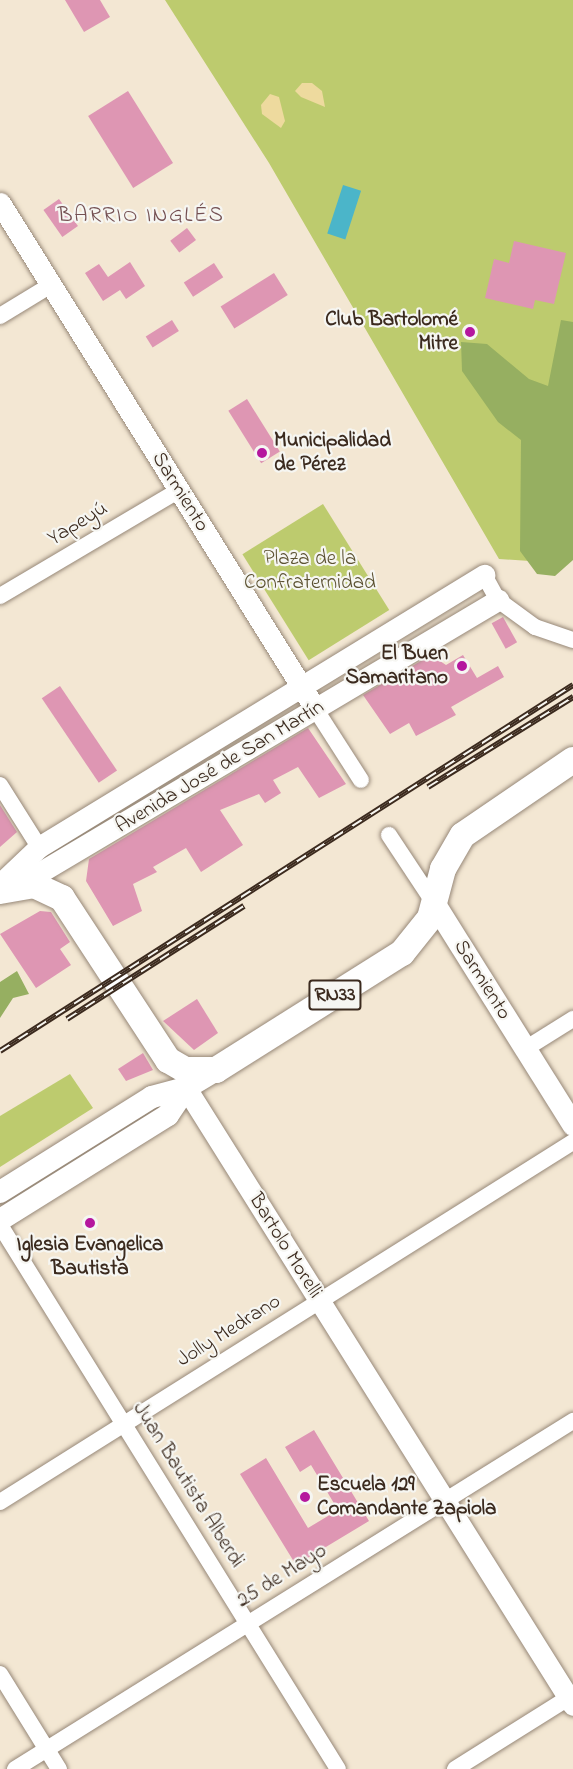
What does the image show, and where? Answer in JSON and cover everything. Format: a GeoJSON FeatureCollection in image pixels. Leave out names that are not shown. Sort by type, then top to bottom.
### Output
{"type":"FeatureCollection","features":[{"type":"Feature","properties":{"kind":"main road","name":"RN33"},"geometry":{"type":"LineString","coordinates":[[216,1070],[402,953],[423,929],[434,903],[443,869],[463,835],[573,760]]}},
{"type":"Feature","properties":{"kind":"main road"},"geometry":{"type":"LineString","coordinates":[[6,887],[34,885],[62,898]]}},
{"type":"Feature","properties":{"kind":"main road","name":"Bartolo Morelli"},"geometry":{"type":"LineString","coordinates":[[62,898],[186,1088]]}},
{"type":"Feature","properties":{"kind":"main road","name":"Sarmiento"},"geometry":{"type":"LineString","coordinates":[[434,903],[573,1125]]}},
{"type":"Feature","properties":{"kind":"main road"},"geometry":{"type":"LineString","coordinates":[[168,1059],[185,1070],[216,1070]]}},
{"type":"Feature","properties":{"kind":"main road"},"geometry":{"type":"LineString","coordinates":[[0,1192],[152,1097],[186,1088],[216,1070]]}},
{"type":"Feature","properties":{"kind":"main road"},"geometry":{"type":"LineString","coordinates":[[0,1222],[168,1115],[186,1088]]}},
{"type":"Feature","properties":{"kind":"street","name":"Sarmiento"},"geometry":{"type":"LineString","coordinates":[[0,203],[361,780]]}},
{"type":"Feature","properties":{"kind":"street"},"geometry":{"type":"LineString","coordinates":[[0,316],[51,285]]}},
{"type":"Feature","properties":{"kind":"street","name":"Yapeyú"},"geometry":{"type":"LineString","coordinates":[[0,596],[179,490]]}},
{"type":"Feature","properties":{"kind":"street"},"geometry":{"type":"LineString","coordinates":[[484,575],[498,600],[535,627],[573,640]]}},
{"type":"Feature","properties":{"kind":"street","name":"Avenida José de San Martín"},"geometry":{"type":"LineString","coordinates":[[6,887],[39,847],[484,575]]}},
{"type":"Feature","properties":{"kind":"street","name":"Avenida José de San Martín"},"geometry":{"type":"LineString","coordinates":[[6,887],[48,869],[498,600]]}},
{"type":"Feature","properties":{"kind":"street","name":"Bartolo Morelli"},"geometry":{"type":"LineString","coordinates":[[0,785],[39,847],[62,898]]}},
{"type":"Feature","properties":{"kind":"street","name":"Sarmiento"},"geometry":{"type":"LineString","coordinates":[[389,835],[434,903]]}},
{"type":"Feature","properties":{"kind":"street"},"geometry":{"type":"LineString","coordinates":[[525,1049],[573,1019]]}},
{"type":"Feature","properties":{"kind":"street","name":"Bartolo Morelli"},"geometry":{"type":"LineString","coordinates":[[186,1088],[572,1699]]}},
{"type":"Feature","properties":{"kind":"street","name":"Jolly Medrano"},"geometry":{"type":"LineString","coordinates":[[0,1502],[573,1142]]}},
{"type":"Feature","properties":{"kind":"street","name":"Juan Bautista Alberdi"},"geometry":{"type":"LineString","coordinates":[[0,1222],[338,1769]]}},
{"type":"Feature","properties":{"kind":"street","name":"25 de Mayo"},"geometry":{"type":"LineString","coordinates":[[15,1769],[573,1421]]}},
{"type":"Feature","properties":{"kind":"street"},"geometry":{"type":"LineString","coordinates":[[0,1674],[59,1769]]}},
{"type":"Feature","properties":{"kind":"street"},"geometry":{"type":"LineString","coordinates":[[455,1769],[572,1699]]}},
{"type":"Feature","properties":{"kind":"green space","name":"Club Bartolomé Mitre"},"geometry":{"type":"Polygon","coordinates":[[[165,0],[573,0],[573,501],[559,563],[499,559],[269,163],[165,0]]]}},
{"type":"Feature","properties":{"kind":"green space"},"geometry":{"type":"Polygon","coordinates":[[[561,320],[573,322],[573,560],[555,576],[537,574],[520,551],[521,440],[498,422],[462,371],[461,342],[487,344],[529,379],[548,386],[561,320]]]}},
{"type":"Feature","properties":{"kind":"green space","name":"Plaza de la Confraternidad"},"geometry":{"type":"Polygon","coordinates":[[[323,504],[389,610],[309,660],[242,554],[323,504]]]}},
{"type":"Feature","properties":{"kind":"green space"},"geometry":{"type":"Polygon","coordinates":[[[17,971],[29,994],[13,998],[0,1018],[0,982],[17,971]]]}},
{"type":"Feature","properties":{"kind":"green space"},"geometry":{"type":"Polygon","coordinates":[[[70,1074],[93,1108],[0,1167],[0,1116],[70,1074]]]}},
{"type":"Feature","properties":{"kind":"sand"},"geometry":{"type":"Polygon","coordinates":[[[302,83],[312,83],[322,91],[325,107],[301,97],[295,91],[302,83]]]}},
{"type":"Feature","properties":{"kind":"sand"},"geometry":{"type":"Polygon","coordinates":[[[270,94],[279,97],[285,121],[281,128],[262,114],[261,105],[270,94]]]}},
{"type":"Feature","properties":{"kind":"water"},"geometry":{"type":"Polygon","coordinates":[[[343,185],[361,191],[345,239],[327,234],[343,185]]]}},
{"type":"Feature","properties":{"kind":"building"},"geometry":{"type":"Polygon","coordinates":[[[65,0],[100,0],[110,17],[84,32],[65,0]]]}},
{"type":"Feature","properties":{"kind":"building"},"geometry":{"type":"Polygon","coordinates":[[[128,91],[173,163],[133,188],[88,116],[128,91]]]}},
{"type":"Feature","properties":{"kind":"building"},"geometry":{"type":"Polygon","coordinates":[[[59,199],[78,226],[62,237],[43,210],[59,199]]]}},
{"type":"Feature","properties":{"kind":"building"},"geometry":{"type":"Polygon","coordinates":[[[187,228],[196,240],[179,253],[170,241],[187,228]]]}},
{"type":"Feature","properties":{"kind":"building"},"geometry":{"type":"Polygon","coordinates":[[[514,241],[566,253],[554,304],[535,300],[533,309],[485,298],[494,259],[509,263],[514,241]]]}},
{"type":"Feature","properties":{"kind":"building"},"geometry":{"type":"Polygon","coordinates":[[[130,262],[145,286],[126,299],[120,290],[103,301],[85,273],[99,264],[108,277],[130,262]]]}},
{"type":"Feature","properties":{"kind":"building"},"geometry":{"type":"Polygon","coordinates":[[[214,263],[223,277],[193,297],[184,283],[214,263]]]}},
{"type":"Feature","properties":{"kind":"building"},"geometry":{"type":"Polygon","coordinates":[[[274,273],[288,295],[234,328],[221,306],[274,273]]]}},
{"type":"Feature","properties":{"kind":"building"},"geometry":{"type":"Polygon","coordinates":[[[172,320],[179,331],[153,347],[146,336],[172,320]]]}},
{"type":"Feature","properties":{"kind":"building"},"geometry":{"type":"Polygon","coordinates":[[[247,399],[280,452],[261,463],[228,411],[247,399]]]}},
{"type":"Feature","properties":{"kind":"building"},"geometry":{"type":"Polygon","coordinates":[[[503,617],[517,642],[506,649],[492,623],[503,617]]]}},
{"type":"Feature","properties":{"kind":"building"},"geometry":{"type":"Polygon","coordinates":[[[431,655],[446,665],[463,655],[477,678],[498,666],[504,677],[451,707],[456,715],[416,736],[409,723],[390,734],[363,695],[431,655]]]}},
{"type":"Feature","properties":{"kind":"building"},"geometry":{"type":"Polygon","coordinates":[[[60,686],[117,771],[99,783],[42,698],[60,686]]]}},
{"type":"Feature","properties":{"kind":"building"},"geometry":{"type":"Polygon","coordinates":[[[308,728],[346,784],[319,798],[298,767],[273,780],[281,793],[265,803],[259,794],[220,810],[243,845],[201,872],[186,848],[153,867],[157,872],[133,884],[142,911],[113,926],[86,881],[89,859],[308,728]]]}},
{"type":"Feature","properties":{"kind":"building"},"geometry":{"type":"Polygon","coordinates":[[[0,805],[17,832],[0,847],[0,805]]]}},
{"type":"Feature","properties":{"kind":"building"},"geometry":{"type":"Polygon","coordinates":[[[40,911],[51,912],[70,942],[60,949],[71,965],[36,988],[0,934],[40,911]]]}},
{"type":"Feature","properties":{"kind":"building"},"geometry":{"type":"Polygon","coordinates":[[[197,999],[218,1033],[194,1050],[163,1021],[197,999]]]}},
{"type":"Feature","properties":{"kind":"building"},"geometry":{"type":"Polygon","coordinates":[[[143,1053],[153,1070],[126,1081],[118,1069],[143,1053]]]}},
{"type":"Feature","properties":{"kind":"building","name":"Escuela 129 Comandante Zapiola"},"geometry":{"type":"Polygon","coordinates":[[[314,1430],[369,1521],[296,1565],[240,1474],[266,1458],[308,1528],[338,1510],[311,1465],[300,1472],[285,1447],[314,1430]]]}},
{"type":"Feature","properties":{"kind":"railway"},"geometry":{"type":"LineString","coordinates":[[0,1051],[573,685]]}},
{"type":"Feature","properties":{"kind":"railway"},"geometry":{"type":"LineString","coordinates":[[428,787],[573,697]]}},
{"type":"Feature","properties":{"kind":"railway"},"geometry":{"type":"LineString","coordinates":[[67,1019],[244,906]]}},
{"type":"Feature","properties":{"kind":"place","name":"Club Bartolomé Mitre"},"geometry":{"type":"Point","coordinates":[470,332]}},
{"type":"Feature","properties":{"kind":"place","name":"Municipalidad de Pérez"},"geometry":{"type":"Point","coordinates":[262,453]}},
{"type":"Feature","properties":{"kind":"place","name":"El Buen Samaritano"},"geometry":{"type":"Point","coordinates":[462,666]}},
{"type":"Feature","properties":{"kind":"place","name":"Iglesia Evangelica Bautista"},"geometry":{"type":"Point","coordinates":[90,1223]}},
{"type":"Feature","properties":{"kind":"place","name":"Escuela 129 Comandante Zapiola"},"geometry":{"type":"Point","coordinates":[305,1497]}},
{"type":"Feature","properties":{"kind":"district","name":"BARRIO INGLÉS"},"geometry":{"type":"Point","coordinates":[141,217]}}]}
